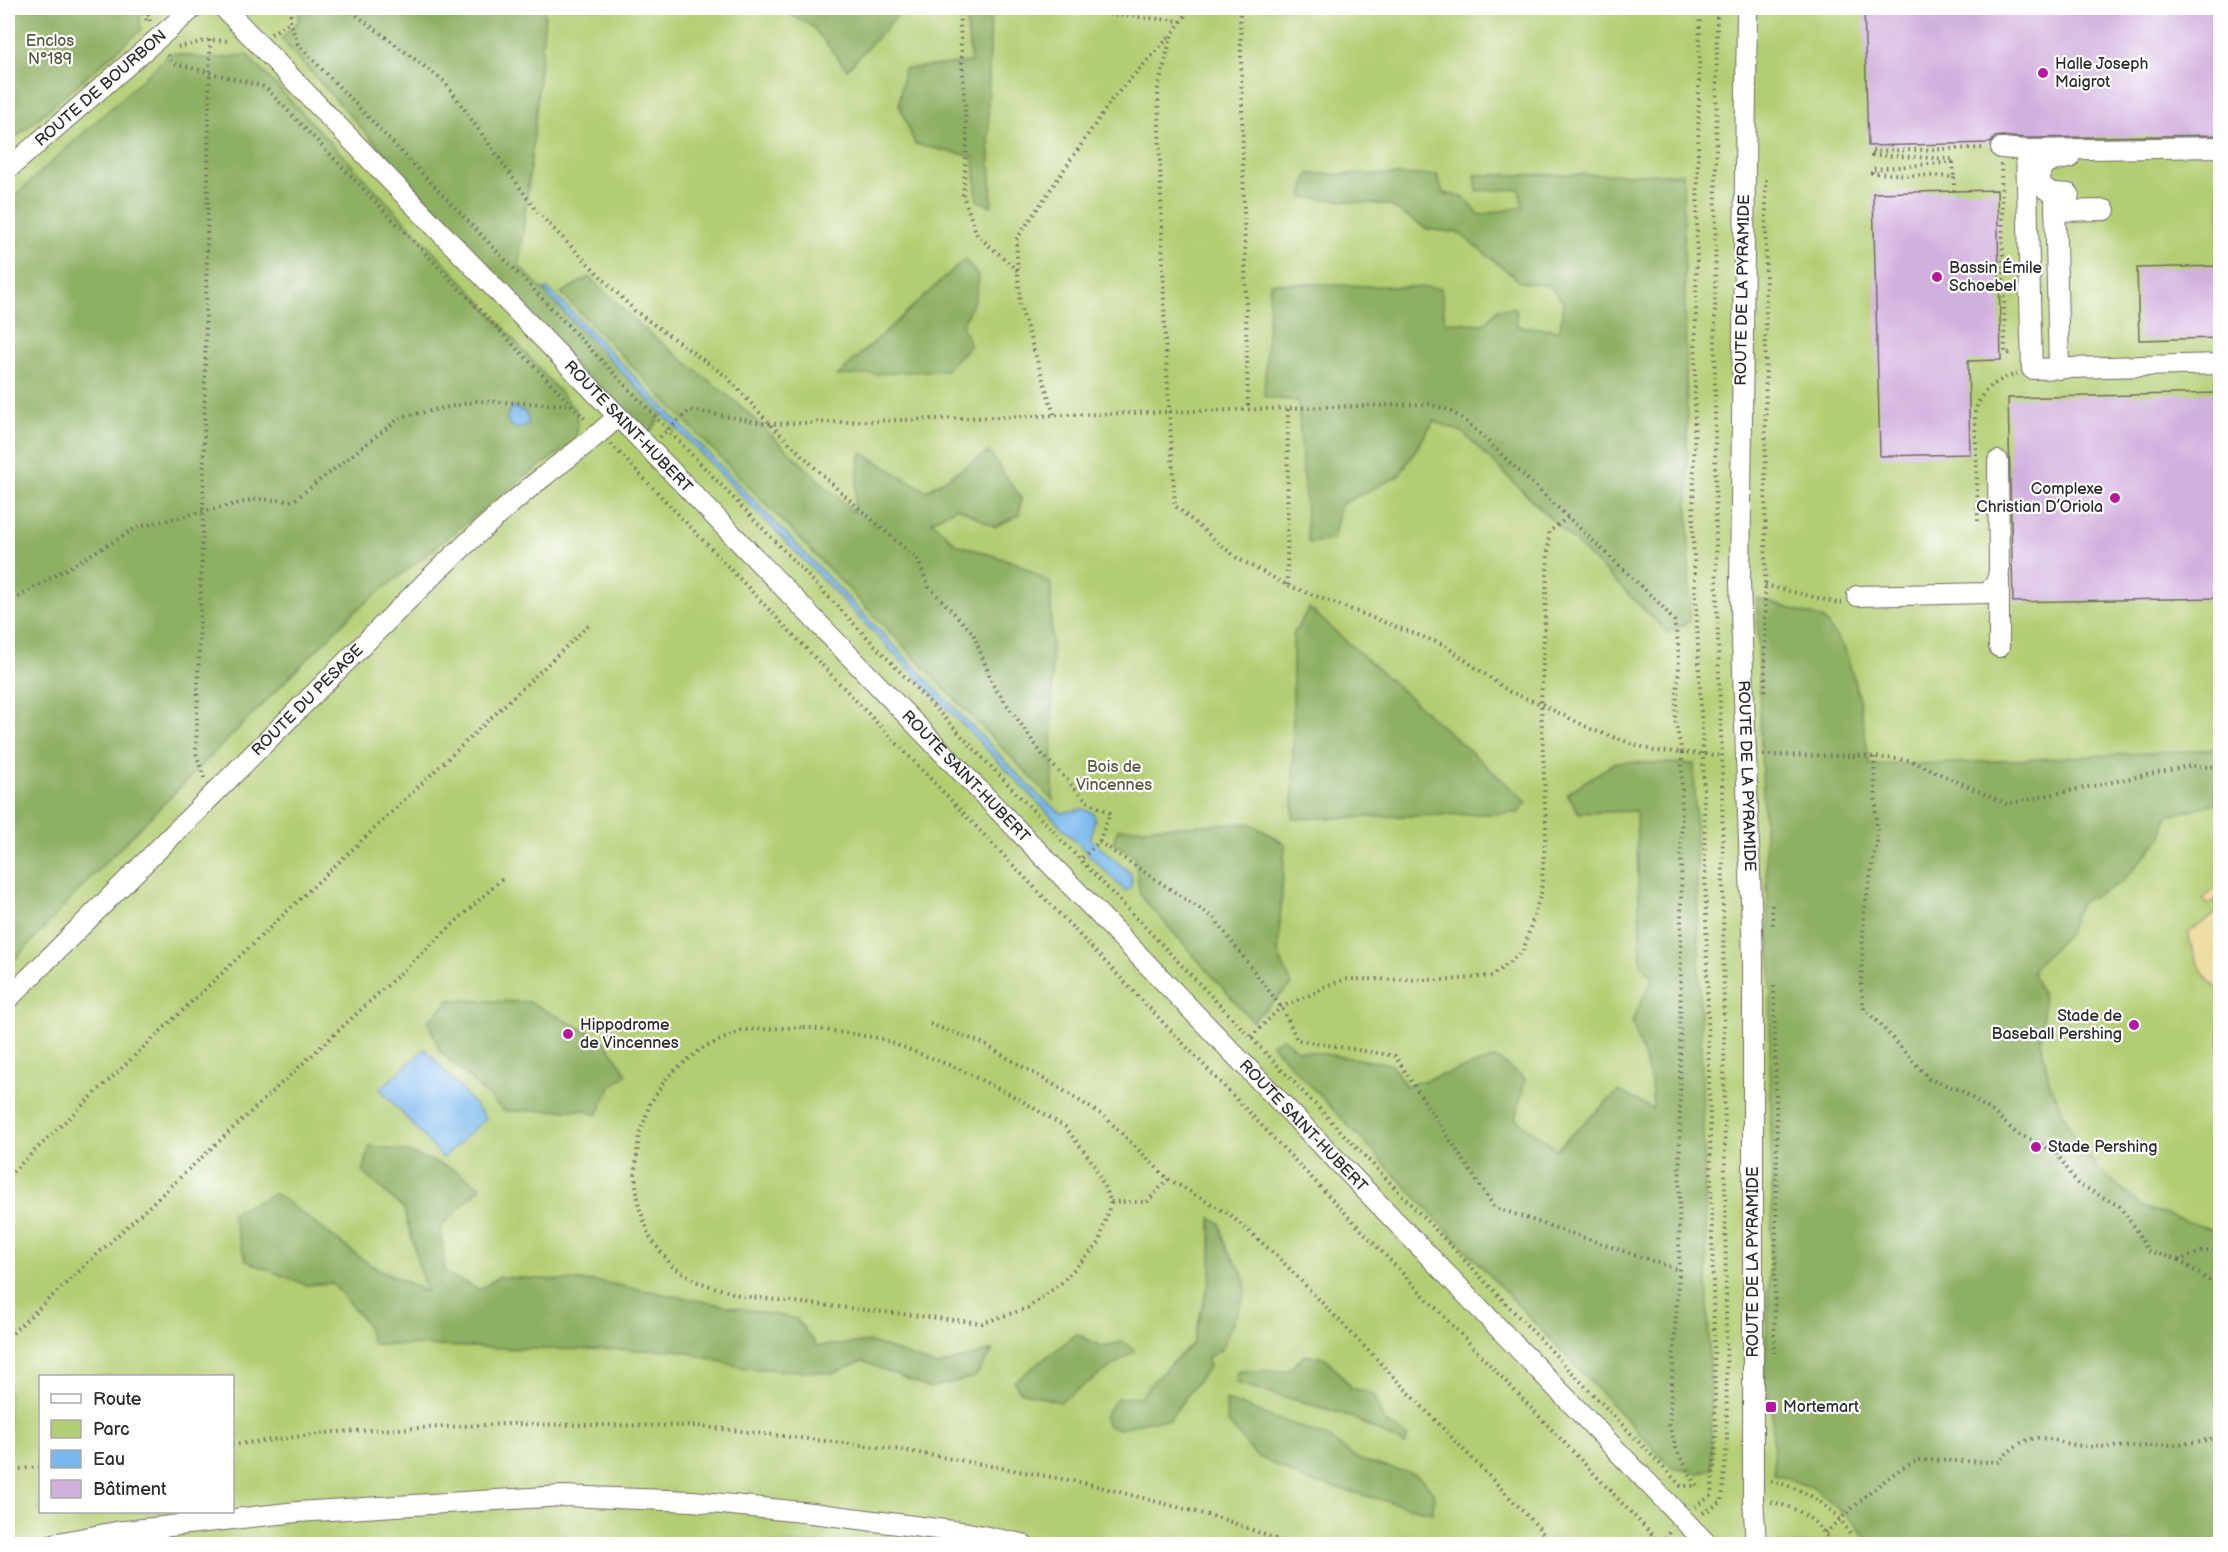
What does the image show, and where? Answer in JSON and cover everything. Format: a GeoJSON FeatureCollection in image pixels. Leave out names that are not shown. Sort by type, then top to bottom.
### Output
{"type":"FeatureCollection","features":[{"type":"Feature","properties":{"kind":"street","name":"ROUTE DE BOURBON"},"geometry":{"type":"LineString","coordinates":[[8,169],[194,8]]}},
{"type":"Feature","properties":{"kind":"street","name":"ROUTE SAINT-HUBERT"},"geometry":{"type":"LineString","coordinates":[[224,8],[1707,1545]]}},
{"type":"Feature","properties":{"kind":"street","name":"ROUTE DE LA PYRAMIDE"},"geometry":{"type":"LineString","coordinates":[[1747,8],[1740,582],[1753,959],[1756,1545]]}},
{"type":"Feature","properties":{"kind":"street"},"geometry":{"type":"LineString","coordinates":[[2001,148],[2026,150],[2220,147]]}},
{"type":"Feature","properties":{"kind":"street"},"geometry":{"type":"LineString","coordinates":[[2026,150],[2032,369],[2220,364]]}},
{"type":"Feature","properties":{"kind":"street"},"geometry":{"type":"LineString","coordinates":[[2059,369],[2055,199],[2068,199],[2069,194],[2050,192],[2040,179],[2041,171],[2048,162],[2069,158]]}},
{"type":"Feature","properties":{"kind":"street"},"geometry":{"type":"LineString","coordinates":[[2055,212],[2106,210]]}},
{"type":"Feature","properties":{"kind":"street","name":"ROUTE DU PESAGE"},"geometry":{"type":"LineString","coordinates":[[8,999],[210,796],[491,520],[600,434],[618,416]]}},
{"type":"Feature","properties":{"kind":"street"},"geometry":{"type":"LineString","coordinates":[[1998,461],[1999,647]]}},
{"type":"Feature","properties":{"kind":"street"},"geometry":{"type":"LineString","coordinates":[[1857,596],[1987,593],[1995,586],[1999,578]]}},
{"type":"Feature","properties":{"kind":"street"},"geometry":{"type":"LineString","coordinates":[[52,1545],[116,1532],[297,1512],[563,1496],[692,1501],[801,1512],[968,1533],[1022,1545]]}},
{"type":"Feature","properties":{"kind":"path"},"geometry":{"type":"LineString","coordinates":[[140,8],[173,63],[266,87],[1661,1544],[1673,1527]]}},
{"type":"Feature","properties":{"kind":"path"},"geometry":{"type":"LineString","coordinates":[[291,8],[290,22],[298,44],[1083,858],[1681,1486],[1697,1486],[1677,1451],[1669,1425],[1678,1270],[1682,752],[1675,720],[1679,668],[1678,642],[1674,621],[1661,605],[1466,422],[1449,410],[1429,404],[770,424],[690,410],[670,428]]}},
{"type":"Feature","properties":{"kind":"path"},"geometry":{"type":"LineString","coordinates":[[347,8],[445,82],[538,213],[635,311],[727,377],[770,424],[835,487],[917,559],[928,587],[973,633],[993,685],[1042,754],[1087,801],[1110,813],[1099,842],[1083,858]]}},
{"type":"Feature","properties":{"kind":"path"},"geometry":{"type":"LineString","coordinates":[[959,8],[967,143],[963,195],[977,235],[1018,272]]}},
{"type":"Feature","properties":{"kind":"path"},"geometry":{"type":"LineString","coordinates":[[1026,8],[1033,12],[1086,12],[1181,21]]}},
{"type":"Feature","properties":{"kind":"path"},"geometry":{"type":"LineString","coordinates":[[1054,414],[1020,306],[1016,240],[1113,98],[1172,34],[1191,8]]}},
{"type":"Feature","properties":{"kind":"path"},"geometry":{"type":"LineString","coordinates":[[1240,8],[1248,408]]}},
{"type":"Feature","properties":{"kind":"path"},"geometry":{"type":"LineString","coordinates":[[1688,1511],[1711,1496],[1716,1448],[1703,754],[1694,537],[1700,8]]}},
{"type":"Feature","properties":{"kind":"path","name":"ROUTE DE LA PYRAMIDE"},"geometry":{"type":"LineString","coordinates":[[1696,1518],[1722,1502],[1727,1446],[1722,756],[1716,535],[1717,8]]}},
{"type":"Feature","properties":{"kind":"path"},"geometry":{"type":"LineString","coordinates":[[1172,34],[1158,88],[1169,411],[1175,506],[1237,558],[1287,585],[1444,645],[1510,692],[1541,704],[1593,730],[1654,751],[1728,755]]}},
{"type":"Feature","properties":{"kind":"path"},"geometry":{"type":"LineString","coordinates":[[158,38],[169,49],[210,40],[256,43]]}},
{"type":"Feature","properties":{"kind":"path"},"geometry":{"type":"LineString","coordinates":[[210,40],[203,512],[196,753],[210,796]]}},
{"type":"Feature","properties":{"kind":"path"},"geometry":{"type":"LineString","coordinates":[[1953,161],[1872,155],[1872,151],[2001,148],[2005,353],[2032,353]]}},
{"type":"Feature","properties":{"kind":"path"},"geometry":{"type":"LineString","coordinates":[[1952,149],[1954,191]]}},
{"type":"Feature","properties":{"kind":"path"},"geometry":{"type":"LineString","coordinates":[[1953,161],[1872,169],[1872,173],[1954,177]]}},
{"type":"Feature","properties":{"kind":"path"},"geometry":{"type":"LineString","coordinates":[[1765,698],[1766,167]]}},
{"type":"Feature","properties":{"kind":"path"},"geometry":{"type":"LineString","coordinates":[[8,603],[138,527],[256,499],[293,501],[401,417],[477,401],[571,405],[600,397]]}},
{"type":"Feature","properties":{"kind":"path"},"geometry":{"type":"LineString","coordinates":[[1287,585],[1288,408]]}},
{"type":"Feature","properties":{"kind":"path"},"geometry":{"type":"LineString","coordinates":[[1251,1037],[1281,1007],[1317,992],[1322,987],[1347,978],[1449,980],[1492,976],[1523,951],[1541,893],[1546,827],[1541,704],[1549,532],[1568,517]]}},
{"type":"Feature","properties":{"kind":"path"},"geometry":{"type":"LineString","coordinates":[[1740,582],[1764,585],[1838,603],[1857,596]]}},
{"type":"Feature","properties":{"kind":"path"},"geometry":{"type":"LineString","coordinates":[[8,1176],[591,624]]}},
{"type":"Feature","properties":{"kind":"path"},"geometry":{"type":"LineString","coordinates":[[1765,743],[1762,755],[1766,766]]}},
{"type":"Feature","properties":{"kind":"path"},"geometry":{"type":"LineString","coordinates":[[1762,755],[1910,760],[2007,804],[2189,766],[2220,767]]}},
{"type":"Feature","properties":{"kind":"path"},"geometry":{"type":"LineString","coordinates":[[1874,757],[1877,841],[1864,911],[1861,987],[1864,1009],[1929,1079],[1960,1090],[1993,1112],[2017,1134],[2057,1154],[2078,1183],[2119,1206],[2136,1228],[2148,1251],[2180,1260],[2220,1288]]}},
{"type":"Feature","properties":{"kind":"path"},"geometry":{"type":"LineString","coordinates":[[1099,842],[1214,918],[1281,1007],[1297,1040],[1395,1056],[1494,1207],[1678,1270]]}},
{"type":"Feature","properties":{"kind":"path"},"geometry":{"type":"LineString","coordinates":[[8,1337],[504,877]]}},
{"type":"Feature","properties":{"kind":"path"},"geometry":{"type":"LineString","coordinates":[[1772,894],[1773,930]]}},
{"type":"Feature","properties":{"kind":"path"},"geometry":{"type":"LineString","coordinates":[[1774,977],[1777,1155],[1774,1354]]}},
{"type":"Feature","properties":{"kind":"path"},"geometry":{"type":"LineString","coordinates":[[930,1024],[982,1043],[1062,1089],[1105,1118],[1168,1179],[1229,1214],[1278,1257],[1539,1528],[1551,1545]]}},
{"type":"Feature","properties":{"kind":"path"},"geometry":{"type":"LineString","coordinates":[[804,1027],[879,1038],[957,1068],[1019,1099],[1065,1127],[1094,1164],[1111,1202],[1099,1243],[1061,1283],[1028,1308],[982,1323],[742,1296],[698,1282],[672,1266],[651,1239],[639,1207],[635,1176],[639,1136],[650,1104],[667,1077],[700,1049],[743,1030],[804,1027]]}},
{"type":"Feature","properties":{"kind":"path"},"geometry":{"type":"LineString","coordinates":[[1111,1202],[1147,1202],[1168,1179]]}},
{"type":"Feature","properties":{"kind":"path"},"geometry":{"type":"LineString","coordinates":[[2180,1260],[2202,1252],[2220,1250]]}},
{"type":"Feature","properties":{"kind":"path"},"geometry":{"type":"LineString","coordinates":[[234,1445],[334,1432],[494,1425],[697,1426],[902,1450],[1085,1483],[1223,1518],[1289,1545]]}},
{"type":"Feature","properties":{"kind":"path"},"geometry":{"type":"LineString","coordinates":[[1825,1533],[1900,1469],[1919,1461],[1999,1462],[2006,1454],[2024,1442],[2038,1438],[2082,1446],[2124,1447],[2191,1442],[2216,1438],[2220,1435]]}},
{"type":"Feature","properties":{"kind":"path"},"geometry":{"type":"LineString","coordinates":[[8,1470],[39,1467]]}},
{"type":"Feature","properties":{"kind":"path"},"geometry":{"type":"LineString","coordinates":[[1772,1469],[1772,1502]]}},
{"type":"Feature","properties":{"kind":"path"},"geometry":{"type":"LineString","coordinates":[[1771,1481],[1790,1485],[1824,1505],[1839,1520],[1854,1545]]}},
{"type":"Feature","properties":{"kind":"path"},"geometry":{"type":"LineString","coordinates":[[1765,1501],[1790,1506],[1808,1517],[1825,1533],[1831,1545]]}},
{"type":"Feature","properties":{"kind":"green space","name":"Bois de Vincennes"},"geometry":{"type":"Polygon","coordinates":[[[8,8],[2220,8],[2220,1544],[8,1544],[8,8]]]}},
{"type":"Feature","properties":{"kind":"green space","name":"Enclos N°189"},"geometry":{"type":"Polygon","coordinates":[[[8,8],[139,8],[141,30],[8,144],[8,8]]]}},
{"type":"Feature","properties":{"kind":"green space"},"geometry":{"type":"Polygon","coordinates":[[[300,8],[543,8],[545,14],[534,134],[519,266],[665,411],[644,440],[281,39],[298,22],[300,8]]]}},
{"type":"Feature","properties":{"kind":"green space"},"geometry":{"type":"Polygon","coordinates":[[[779,8],[905,8],[847,69],[812,26],[779,8]]]}},
{"type":"Feature","properties":{"kind":"green space"},"geometry":{"type":"Polygon","coordinates":[[[965,8],[991,8],[988,109],[992,206],[977,200],[974,157],[915,144],[899,104],[904,69],[971,62],[965,8]]]}},
{"type":"Feature","properties":{"kind":"green space"},"geometry":{"type":"Polygon","coordinates":[[[171,53],[208,59],[247,55],[468,287],[577,412],[577,440],[519,481],[354,612],[92,876],[8,967],[8,202],[171,53]]]}},
{"type":"Feature","properties":{"kind":"green space"},"geometry":{"type":"Polygon","coordinates":[[[1308,174],[1437,175],[1443,193],[1464,197],[1479,215],[1523,207],[1519,189],[1477,191],[1475,175],[1683,174],[1690,621],[1668,633],[1462,432],[1434,421],[1399,476],[1341,504],[1333,540],[1308,543],[1298,401],[1264,397],[1270,283],[1441,288],[1445,322],[1484,324],[1498,309],[1516,308],[1517,326],[1560,330],[1563,302],[1550,286],[1521,282],[1459,233],[1427,229],[1389,205],[1302,197],[1308,174]]]}},
{"type":"Feature","properties":{"kind":"green space"},"geometry":{"type":"Polygon","coordinates":[[[965,259],[979,278],[975,299],[962,325],[970,345],[946,370],[837,376],[965,259]]]}},
{"type":"Feature","properties":{"kind":"green space"},"geometry":{"type":"Polygon","coordinates":[[[589,277],[639,325],[737,403],[853,512],[861,452],[926,491],[989,452],[1021,498],[1019,515],[995,527],[957,507],[932,521],[956,544],[1017,563],[1051,584],[1053,800],[561,293],[589,277]]]}},
{"type":"Feature","properties":{"kind":"green space","name":"Stade Pershing"},"geometry":{"type":"Polygon","coordinates":[[[1757,598],[1823,619],[1845,649],[1859,698],[1870,765],[1958,763],[2220,749],[2220,802],[2168,816],[2161,838],[2121,883],[2080,903],[2068,933],[2032,970],[2044,1001],[2041,1041],[2049,1081],[2073,1134],[2097,1168],[2143,1207],[2220,1232],[2220,1544],[1871,1544],[1855,1523],[1813,1488],[1774,1474],[1772,1407],[1764,1386],[1772,1215],[1771,975],[1757,598]]]}},
{"type":"Feature","properties":{"kind":"green space"},"geometry":{"type":"Polygon","coordinates":[[[1309,608],[1527,802],[1518,813],[1293,819],[1293,635],[1309,608]]]}},
{"type":"Feature","properties":{"kind":"green space"},"geometry":{"type":"Polygon","coordinates":[[[1616,762],[1694,764],[1712,1469],[1699,1473],[1672,1468],[1271,1044],[1283,1038],[1297,1050],[1391,1064],[1406,1086],[1496,1058],[1525,1079],[1516,1119],[1556,1149],[1619,1091],[1653,1109],[1651,1081],[1632,1021],[1653,978],[1641,965],[1636,811],[1579,813],[1567,793],[1616,762]]]}},
{"type":"Feature","properties":{"kind":"green space"},"geometry":{"type":"Polygon","coordinates":[[[1250,823],[1285,844],[1278,953],[1292,985],[1252,1021],[1140,895],[1135,857],[1113,842],[1118,829],[1250,823]]]}},
{"type":"Feature","properties":{"kind":"green space"},"geometry":{"type":"Polygon","coordinates":[[[450,1000],[529,1002],[604,1040],[627,1074],[611,1087],[597,1115],[584,1110],[504,1111],[440,1051],[428,1021],[450,1000]]]}},
{"type":"Feature","properties":{"kind":"green space"},"geometry":{"type":"Polygon","coordinates":[[[370,1146],[407,1152],[453,1169],[481,1187],[441,1226],[445,1273],[479,1290],[499,1277],[601,1282],[796,1319],[817,1346],[871,1342],[937,1366],[993,1350],[975,1377],[929,1388],[863,1361],[834,1373],[745,1368],[677,1350],[531,1349],[373,1344],[365,1322],[332,1283],[306,1285],[246,1261],[231,1213],[275,1193],[369,1264],[426,1292],[404,1209],[363,1172],[370,1146]]]}},
{"type":"Feature","properties":{"kind":"green space"},"geometry":{"type":"Polygon","coordinates":[[[1211,1218],[1220,1223],[1227,1250],[1240,1268],[1245,1281],[1245,1295],[1220,1351],[1208,1357],[1209,1366],[1169,1420],[1147,1421],[1118,1429],[1108,1426],[1104,1416],[1117,1398],[1140,1397],[1157,1377],[1193,1343],[1211,1275],[1211,1218]]]}},
{"type":"Feature","properties":{"kind":"green space"},"geometry":{"type":"Polygon","coordinates":[[[1077,1334],[1100,1346],[1123,1342],[1135,1351],[1059,1402],[1020,1391],[1014,1382],[1077,1334]]]}},
{"type":"Feature","properties":{"kind":"green space"},"geometry":{"type":"Polygon","coordinates":[[[1304,1355],[1326,1358],[1352,1388],[1374,1394],[1383,1420],[1408,1437],[1405,1445],[1347,1415],[1236,1383],[1238,1371],[1288,1371],[1304,1355]]]}},
{"type":"Feature","properties":{"kind":"green space"},"geometry":{"type":"Polygon","coordinates":[[[1226,1400],[1327,1437],[1359,1460],[1417,1475],[1434,1492],[1433,1513],[1305,1480],[1255,1455],[1227,1421],[1226,1400]]]}},
{"type":"Feature","properties":{"kind":"sand"},"geometry":{"type":"Polygon","coordinates":[[[2218,888],[2220,897],[2208,905],[2203,898],[2218,888]]]}},
{"type":"Feature","properties":{"kind":"sand"},"geometry":{"type":"Polygon","coordinates":[[[2220,911],[2220,991],[2198,965],[2188,932],[2220,911]]]}},
{"type":"Feature","properties":{"kind":"water"},"geometry":{"type":"Polygon","coordinates":[[[545,289],[548,289],[567,307],[1040,797],[1061,813],[1083,809],[1093,813],[1095,819],[1090,839],[1130,873],[1132,879],[1130,888],[1126,891],[1121,887],[1048,813],[547,294],[545,289]]]}},
{"type":"Feature","properties":{"kind":"water"},"geometry":{"type":"Polygon","coordinates":[[[513,407],[525,412],[529,423],[524,427],[516,429],[508,423],[507,415],[513,407]]]}},
{"type":"Feature","properties":{"kind":"water"},"geometry":{"type":"Polygon","coordinates":[[[425,1049],[486,1118],[443,1158],[380,1089],[425,1049]]]}},
{"type":"Feature","properties":{"kind":"building","name":"Halle Joseph Maigrot"},"geometry":{"type":"Polygon","coordinates":[[[1864,8],[2220,8],[2220,135],[2026,138],[2002,136],[1995,137],[1990,143],[1868,146],[1864,8]]]}},
{"type":"Feature","properties":{"kind":"building","name":"Bassin Émile Schoebel"},"geometry":{"type":"Polygon","coordinates":[[[1997,190],[2001,360],[1968,361],[1970,454],[1880,456],[1873,193],[1997,190]]]}},
{"type":"Feature","properties":{"kind":"building"},"geometry":{"type":"Polygon","coordinates":[[[2220,266],[2220,338],[2139,340],[2137,268],[2220,266]]]}},
{"type":"Feature","properties":{"kind":"building","name":"Complexe Christian D’Oriola"},"geometry":{"type":"Polygon","coordinates":[[[2220,393],[2220,598],[2013,602],[2008,398],[2220,393]]]}},
{"type":"Feature","properties":{"kind":"place","name":"Halle Joseph Maigrot"},"geometry":{"type":"Point","coordinates":[2043,73]}},
{"type":"Feature","properties":{"kind":"place","name":"Bassin Émile Schoebel"},"geometry":{"type":"Point","coordinates":[1937,277]}},
{"type":"Feature","properties":{"kind":"place","name":"Complexe Christian D’Oriola"},"geometry":{"type":"Point","coordinates":[2115,498]}},
{"type":"Feature","properties":{"kind":"place","name":"Stade de Baseball Pershing"},"geometry":{"type":"Point","coordinates":[2134,1025]}},
{"type":"Feature","properties":{"kind":"place","name":"Hippodrome de Vincennes"},"geometry":{"type":"Point","coordinates":[568,1034]}},
{"type":"Feature","properties":{"kind":"place","name":"Stade Pershing"},"geometry":{"type":"Point","coordinates":[2036,1147]}},
{"type":"Feature","properties":{"kind":"place","name":"Mortemart"},"geometry":{"type":"Point","coordinates":[1771,1407]}}]}
